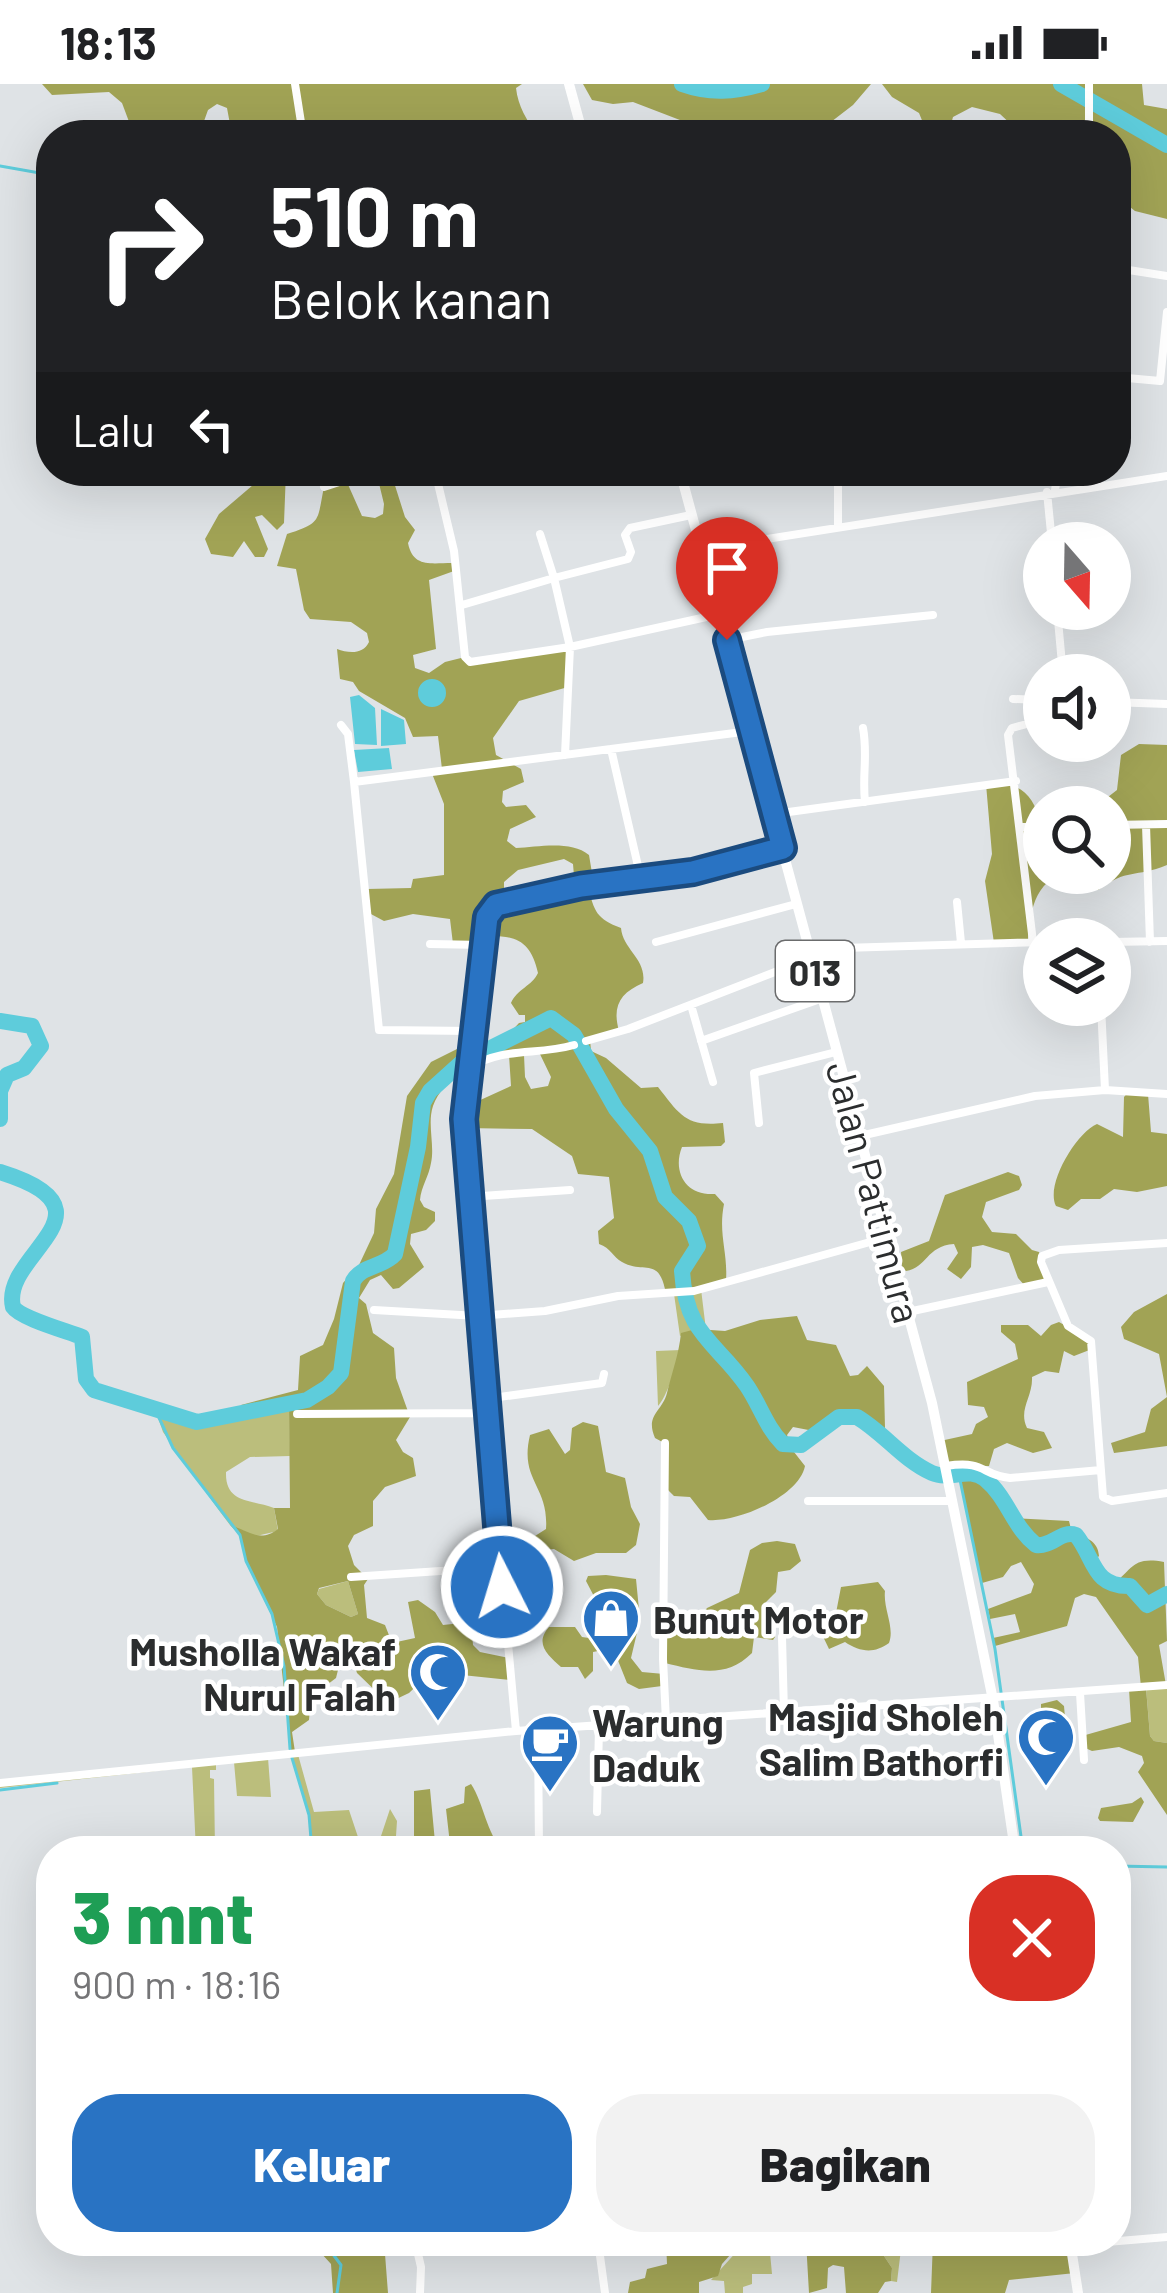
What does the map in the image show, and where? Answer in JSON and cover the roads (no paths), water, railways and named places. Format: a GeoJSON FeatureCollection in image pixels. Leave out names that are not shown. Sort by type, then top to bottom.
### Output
{"type":"FeatureCollection","features":[{"type":"Feature","properties":{"kind":"main road"},"geometry":{"type":"LineString","coordinates":[[569,84],[579,120]]}},
{"type":"Feature","properties":{"kind":"main road","name":"Jalan Pattimura"},"geometry":{"type":"LineString","coordinates":[[684,486],[948,1474],[996,1699],[1013,1836]]}},
{"type":"Feature","properties":{"kind":"main road"},"geometry":{"type":"LineString","coordinates":[[1072,2256],[1078,2293]]}},
{"type":"Feature","properties":{"kind":"street"},"geometry":{"type":"LineString","coordinates":[[295,84],[301,120]]}},
{"type":"Feature","properties":{"kind":"street"},"geometry":{"type":"LineString","coordinates":[[1089,84],[1089,120]]}},
{"type":"Feature","properties":{"kind":"street"},"geometry":{"type":"LineString","coordinates":[[1131,270],[1167,275]]}},
{"type":"Feature","properties":{"kind":"street"},"geometry":{"type":"LineString","coordinates":[[1131,378],[1160,381],[1167,312]]}},
{"type":"Feature","properties":{"kind":"street"},"geometry":{"type":"LineString","coordinates":[[1131,481],[1167,476]]}},
{"type":"Feature","properties":{"kind":"street"},"geometry":{"type":"LineString","coordinates":[[438,486],[462,605],[465,657],[470,662],[570,647],[721,614]]}},
{"type":"Feature","properties":{"kind":"street"},"geometry":{"type":"LineString","coordinates":[[838,486],[838,525]]}},
{"type":"Feature","properties":{"kind":"street"},"geometry":{"type":"LineString","coordinates":[[1052,522],[1053,486]]}},
{"type":"Feature","properties":{"kind":"street"},"geometry":{"type":"LineString","coordinates":[[703,549],[1090,486]]}},
{"type":"Feature","properties":{"kind":"street"},"geometry":{"type":"LineString","coordinates":[[462,605],[628,559],[631,552],[625,535],[630,528],[693,515]]}},
{"type":"Feature","properties":{"kind":"street"},"geometry":{"type":"LineString","coordinates":[[540,534],[570,647],[565,755]]}},
{"type":"Feature","properties":{"kind":"street"},"geometry":{"type":"LineString","coordinates":[[727,640],[933,615]]}},
{"type":"Feature","properties":{"kind":"street"},"geometry":{"type":"LineString","coordinates":[[1013,699],[1023,699]]}},
{"type":"Feature","properties":{"kind":"street"},"geometry":{"type":"LineString","coordinates":[[1131,703],[1167,704]]}},
{"type":"Feature","properties":{"kind":"street"},"geometry":{"type":"LineString","coordinates":[[341,725],[348,734],[354,782],[379,1030],[473,1031]]}},
{"type":"Feature","properties":{"kind":"street"},"geometry":{"type":"LineString","coordinates":[[1023,725],[1012,728],[1008,735],[1035,918]]}},
{"type":"Feature","properties":{"kind":"street"},"geometry":{"type":"LineString","coordinates":[[863,728],[868,754],[862,776],[866,802]]}},
{"type":"Feature","properties":{"kind":"street"},"geometry":{"type":"LineString","coordinates":[[354,782],[752,731]]}},
{"type":"Feature","properties":{"kind":"street"},"geometry":{"type":"LineString","coordinates":[[611,749],[641,879]]}},
{"type":"Feature","properties":{"kind":"street"},"geometry":{"type":"LineString","coordinates":[[774,814],[1016,781]]}},
{"type":"Feature","properties":{"kind":"street"},"geometry":{"type":"LineString","coordinates":[[1131,825],[1167,824]]}},
{"type":"Feature","properties":{"kind":"street"},"geometry":{"type":"LineString","coordinates":[[1146,825],[1150,941]]}},
{"type":"Feature","properties":{"kind":"street"},"geometry":{"type":"LineString","coordinates":[[516,1732],[464,1119],[489,910],[581,886],[693,872],[783,848]]}},
{"type":"Feature","properties":{"kind":"street"},"geometry":{"type":"LineString","coordinates":[[957,902],[961,943]]}},
{"type":"Feature","properties":{"kind":"street"},"geometry":{"type":"LineString","coordinates":[[656,943],[796,904]]}},
{"type":"Feature","properties":{"kind":"street"},"geometry":{"type":"LineString","coordinates":[[1131,941],[1167,941]]}},
{"type":"Feature","properties":{"kind":"street"},"geometry":{"type":"LineString","coordinates":[[586,1041],[810,954],[1023,942]]}},
{"type":"Feature","properties":{"kind":"street"},"geometry":{"type":"LineString","coordinates":[[430,944],[484,945]]}},
{"type":"Feature","properties":{"kind":"street"},"geometry":{"type":"LineString","coordinates":[[701,1041],[823,998]]}},
{"type":"Feature","properties":{"kind":"street"},"geometry":{"type":"LineString","coordinates":[[691,1004],[713,1082]]}},
{"type":"Feature","properties":{"kind":"street"},"geometry":{"type":"LineString","coordinates":[[1102,1026],[1105,1090]]}},
{"type":"Feature","properties":{"kind":"street"},"geometry":{"type":"LineString","coordinates":[[468,1066],[505,1052],[552,1051],[574,1045]]}},
{"type":"Feature","properties":{"kind":"street"},"geometry":{"type":"LineString","coordinates":[[759,1123],[754,1073],[838,1052]]}},
{"type":"Feature","properties":{"kind":"street"},"geometry":{"type":"LineString","coordinates":[[860,1136],[1036,1096],[1105,1090],[1167,1094]]}},
{"type":"Feature","properties":{"kind":"street"},"geometry":{"type":"LineString","coordinates":[[468,1197],[571,1190]]}},
{"type":"Feature","properties":{"kind":"street"},"geometry":{"type":"LineString","coordinates":[[374,1310],[478,1316],[545,1311],[618,1296],[674,1294],[888,1237]]}},
{"type":"Feature","properties":{"kind":"street"},"geometry":{"type":"LineString","coordinates":[[1167,1243],[1050,1252],[1041,1262],[1068,1327],[1090,1341],[1106,1501],[1167,1493]]}},
{"type":"Feature","properties":{"kind":"street"},"geometry":{"type":"LineString","coordinates":[[908,1312],[1048,1282]]}},
{"type":"Feature","properties":{"kind":"street"},"geometry":{"type":"LineString","coordinates":[[485,1399],[602,1383],[604,1374]]}},
{"type":"Feature","properties":{"kind":"street"},"geometry":{"type":"LineString","coordinates":[[297,1414],[487,1413]]}},
{"type":"Feature","properties":{"kind":"street"},"geometry":{"type":"LineString","coordinates":[[665,1444],[666,1721]]}},
{"type":"Feature","properties":{"kind":"street"},"geometry":{"type":"LineString","coordinates":[[948,1474],[974,1463],[1010,1478],[1101,1470]]}},
{"type":"Feature","properties":{"kind":"street"},"geometry":{"type":"LineString","coordinates":[[808,1501],[953,1500]]}},
{"type":"Feature","properties":{"kind":"street"},"geometry":{"type":"LineString","coordinates":[[351,1577],[500,1567]]}},
{"type":"Feature","properties":{"kind":"street"},"geometry":{"type":"LineString","coordinates":[[782,1636],[784,1713]]}},
{"type":"Feature","properties":{"kind":"street"},"geometry":{"type":"LineString","coordinates":[[0,1783],[538,1730],[1167,1685]]}},
{"type":"Feature","properties":{"kind":"street"},"geometry":{"type":"LineString","coordinates":[[1080,1694],[1084,1760]]}},
{"type":"Feature","properties":{"kind":"street"},"geometry":{"type":"LineString","coordinates":[[597,1812],[599,1728]]}},
{"type":"Feature","properties":{"kind":"street"},"geometry":{"type":"LineString","coordinates":[[538,1730],[539,1836]]}},
{"type":"Feature","properties":{"kind":"street"},"geometry":{"type":"LineString","coordinates":[[1131,2239],[1167,2237]]}},
{"type":"Feature","properties":{"kind":"street"},"geometry":{"type":"LineString","coordinates":[[418,2256],[420,2293]]}},
{"type":"Feature","properties":{"kind":"street"},"geometry":{"type":"LineString","coordinates":[[600,2256],[604,2293]]}},
{"type":"Feature","properties":{"kind":"water"},"geometry":{"type":"Polygon","coordinates":[[[432,679],[442,683],[446,693],[442,703],[432,707],[422,703],[418,693],[422,683],[432,679]]]}},
{"type":"Feature","properties":{"kind":"water"},"geometry":{"type":"Polygon","coordinates":[[[359,695],[375,708],[377,745],[355,744],[350,697],[359,695]]]}},
{"type":"Feature","properties":{"kind":"water"},"geometry":{"type":"Polygon","coordinates":[[[381,709],[404,720],[406,744],[381,746],[381,709]]]}},
{"type":"Feature","properties":{"kind":"water"},"geometry":{"type":"Polygon","coordinates":[[[389,748],[392,769],[358,772],[354,750],[389,748]]]}},
{"type":"Feature","properties":{"kind":"waterway"},"geometry":{"type":"LineString","coordinates":[[682,84],[722,91],[762,84]]}},
{"type":"Feature","properties":{"kind":"waterway"},"geometry":{"type":"LineString","coordinates":[[1061,84],[1124,120]]}},
{"type":"Feature","properties":{"kind":"waterway"},"geometry":{"type":"LineString","coordinates":[[1131,124],[1167,145]]}},
{"type":"Feature","properties":{"kind":"waterway"},"geometry":{"type":"LineString","coordinates":[[0,166],[36,172]]}},
{"type":"Feature","properties":{"kind":"waterway"},"geometry":{"type":"LineString","coordinates":[[0,1172],[36,1187],[53,1202],[56,1218],[23,1269],[14,1288],[13,1307],[82,1337],[86,1379],[94,1390],[197,1422],[307,1400],[341,1373],[353,1281],[395,1254],[423,1103],[430,1091],[461,1063],[551,1018],[574,1035],[616,1109],[650,1151],[665,1197],[689,1221],[698,1246],[682,1271],[689,1310],[704,1336],[747,1386],[783,1444],[801,1445],[839,1417],[857,1417],[932,1473],[985,1479],[1036,1545],[1076,1535],[1108,1582],[1130,1586],[1147,1605],[1167,1594]]}},
{"type":"Feature","properties":{"kind":"waterway"},"geometry":{"type":"LineString","coordinates":[[0,1021],[32,1026],[41,1046],[24,1068],[7,1075],[0,1091]]}},
{"type":"Feature","properties":{"kind":"waterway"},"geometry":{"type":"LineString","coordinates":[[0,1092],[0,1119]]}},
{"type":"Feature","properties":{"kind":"waterway"},"geometry":{"type":"LineString","coordinates":[[155,1409],[173,1448],[240,1535],[246,1561],[272,1614],[284,1666],[290,1749]]}},
{"type":"Feature","properties":{"kind":"waterway"},"geometry":{"type":"LineString","coordinates":[[959,1475],[995,1649],[1021,1836]]}},
{"type":"Feature","properties":{"kind":"waterway"},"geometry":{"type":"LineString","coordinates":[[292,1758],[311,1836]]}},
{"type":"Feature","properties":{"kind":"waterway"},"geometry":{"type":"LineString","coordinates":[[0,1790],[57,1783]]}},
{"type":"Feature","properties":{"kind":"waterway"},"geometry":{"type":"LineString","coordinates":[[1131,1866],[1167,1867]]}},
{"type":"Feature","properties":{"kind":"waterway"},"geometry":{"type":"LineString","coordinates":[[334,2256],[341,2265],[337,2293]]}},
{"type":"Feature","properties":{"kind":"place","name":"Bunut Motor"},"geometry":{"type":"Point","coordinates":[611,1669]}},
{"type":"Feature","properties":{"kind":"place","name":"Musholla Wakaf Nurul Falah"},"geometry":{"type":"Point","coordinates":[438,1723]}},
{"type":"Feature","properties":{"kind":"place","name":"Masjid Sholeh Salim Bathorfi"},"geometry":{"type":"Point","coordinates":[1046,1788]}},
{"type":"Feature","properties":{"kind":"place","name":"Warung Daduk"},"geometry":{"type":"Point","coordinates":[550,1794]}}]}
